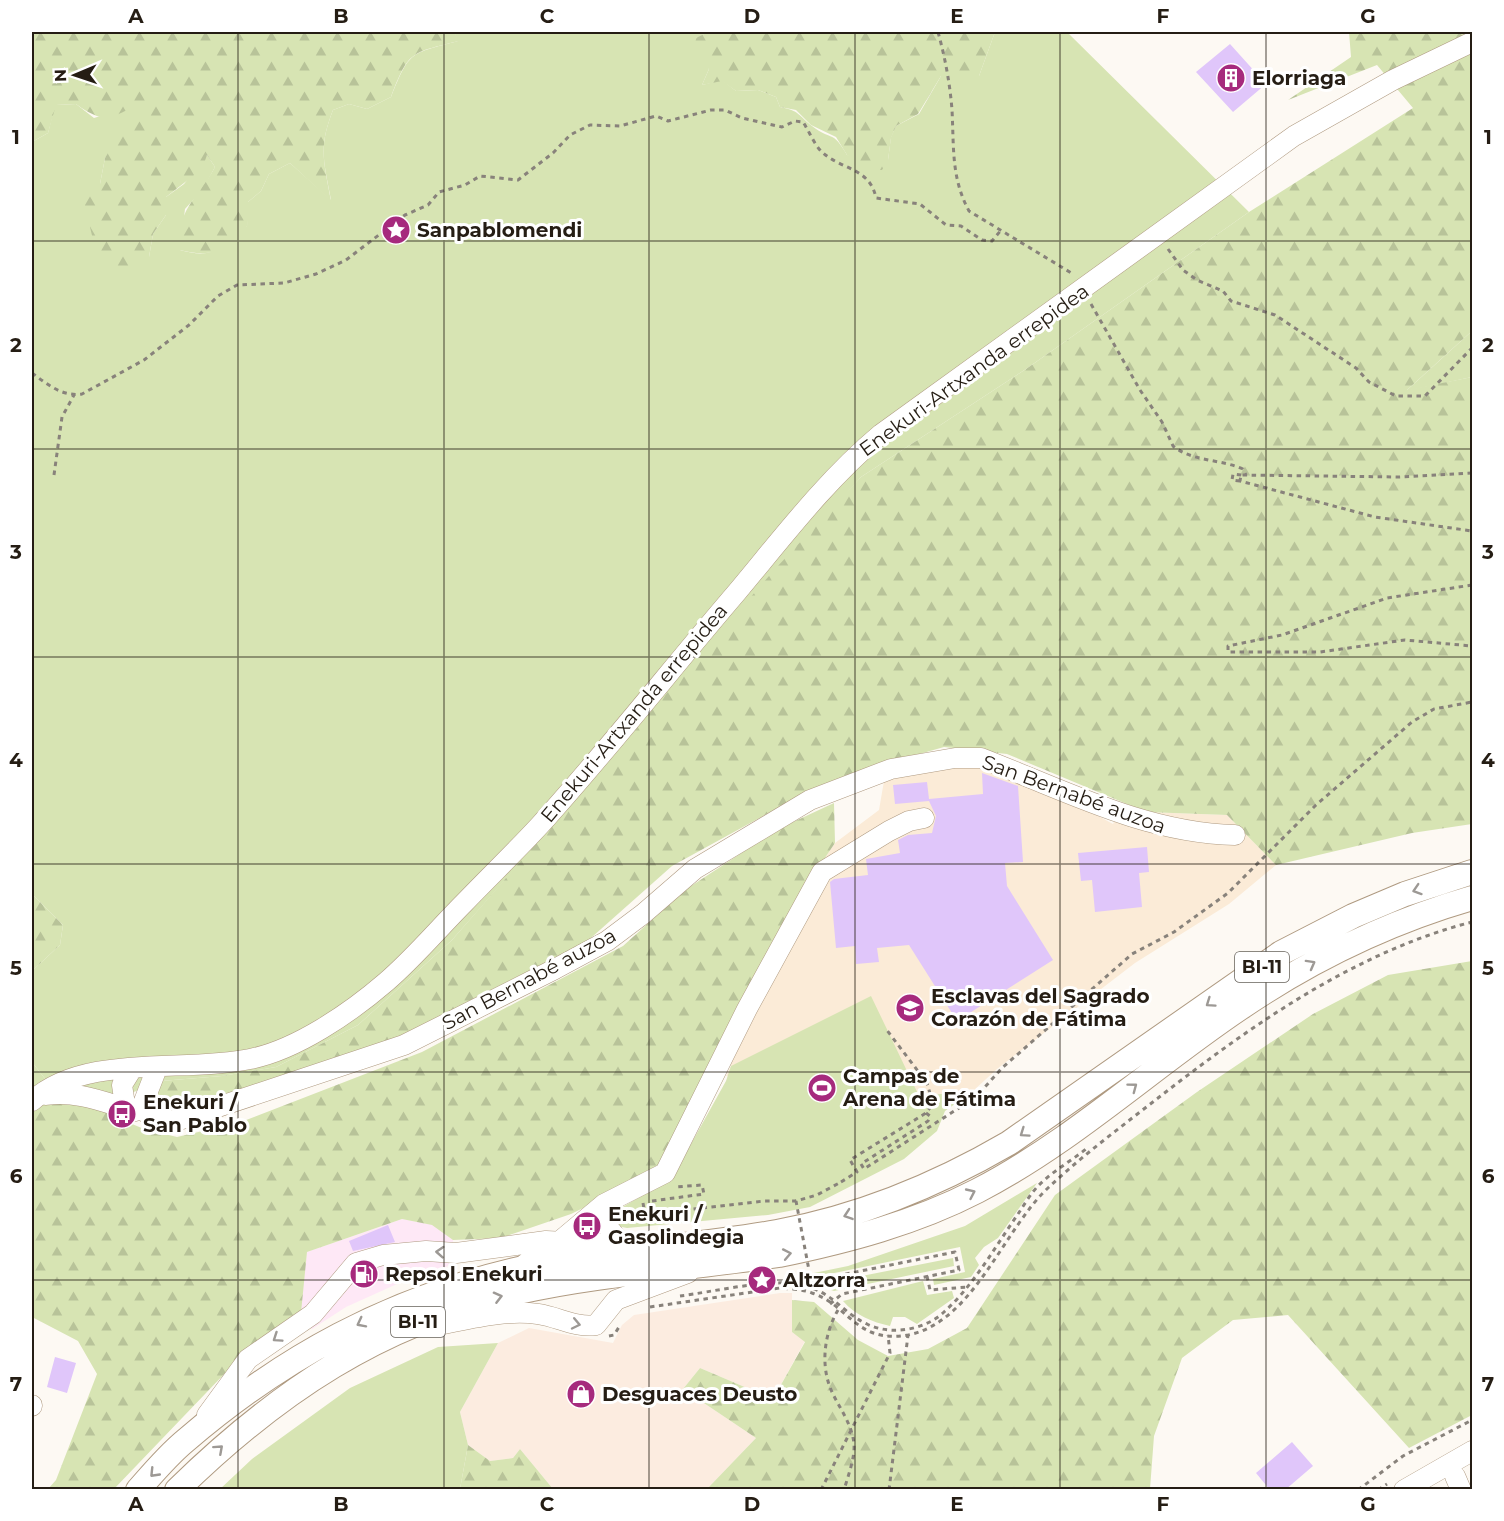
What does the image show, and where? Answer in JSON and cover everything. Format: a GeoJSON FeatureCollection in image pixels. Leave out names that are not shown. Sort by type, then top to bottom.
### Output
{"type":"FeatureCollection","features":[{"type":"Feature","properties":{"kind":"main road","name":"BI-11"},"geometry":{"type":"LineString","coordinates":[[138,1490],[184,1442],[292,1360],[370,1318],[444,1289],[516,1270],[630,1248],[776,1233],[837,1218],[914,1191],[963,1170],[1009,1143],[1281,953],[1374,907],[1473,872]]}},
{"type":"Feature","properties":{"kind":"main road","name":"BI-11"},"geometry":{"type":"LineString","coordinates":[[177,1490],[220,1448],[294,1389],[352,1352],[394,1332],[448,1311],[520,1291],[779,1255],[847,1240],[902,1222],[976,1191],[1061,1139],[1239,1008],[1301,969],[1362,938],[1414,917],[1473,898]]}},
{"type":"Feature","properties":{"kind":"street","name":"Enekuri-Artxanda errepidea"},"geometry":{"type":"LineString","coordinates":[[34,1099],[48,1088],[88,1075],[132,1069],[212,1066],[253,1059],[282,1048],[337,1019],[387,981],[540,825],[843,468],[881,434],[1294,136],[1393,80],[1473,42]]}},
{"type":"Feature","properties":{"kind":"street","name":"San Bernabé auzoa"},"geometry":{"type":"LineString","coordinates":[[34,1099],[75,1094],[137,1102],[157,1120],[168,1122],[185,1119],[404,1046],[607,941],[643,914],[695,869],[810,800],[891,769],[955,758],[981,758],[1149,824],[1182,832],[1235,835]]}},
{"type":"Feature","properties":{"kind":"street"},"geometry":{"type":"LineString","coordinates":[[516,1270],[560,1241],[604,1204],[665,1173],[747,1010],[822,872],[889,831],[909,821],[924,818]]}},
{"type":"Feature","properties":{"kind":"street"},"geometry":{"type":"LineString","coordinates":[[132,1069],[122,1085],[137,1102],[157,1068]]}},
{"type":"Feature","properties":{"kind":"street"},"geometry":{"type":"LineString","coordinates":[[604,1204],[604,1222],[630,1248]]}},
{"type":"Feature","properties":{"kind":"street"},"geometry":{"type":"LineString","coordinates":[[184,1442],[226,1392],[232,1378],[248,1359],[313,1314],[356,1263],[383,1255],[426,1251],[456,1253],[546,1241],[630,1248]]}},
{"type":"Feature","properties":{"kind":"street"},"geometry":{"type":"LineString","coordinates":[[394,1332],[508,1314],[538,1314],[583,1327],[596,1325],[616,1300],[708,1266]]}},
{"type":"Feature","properties":{"kind":"street"},"geometry":{"type":"LineString","coordinates":[[1404,1490],[1473,1450]]}},
{"type":"Feature","properties":{"kind":"path"},"geometry":{"type":"LineString","coordinates":[[938,32],[952,109],[953,167],[961,196],[969,211],[1002,229],[1087,286],[1091,303],[1140,390],[1162,422],[1173,446],[1209,462],[1244,469],[1246,475]]}},
{"type":"Feature","properties":{"kind":"path"},"geometry":{"type":"LineString","coordinates":[[32,373],[54,389],[74,395],[82,394],[144,360],[189,325],[218,296],[237,285],[284,283],[316,274],[346,261],[405,215],[428,205],[439,192],[465,185],[480,176],[518,180],[553,153],[570,135],[590,125],[620,126],[656,116],[668,121],[711,110],[725,110],[742,118],[782,127],[795,121],[803,122],[821,151],[840,165],[857,169],[874,187],[876,198],[920,204],[946,225],[961,226],[982,240],[992,242],[1002,229]]}},
{"type":"Feature","properties":{"kind":"path"},"geometry":{"type":"LineString","coordinates":[[1159,235],[1183,270],[1197,280],[1223,291],[1231,301],[1275,315],[1356,368],[1369,382],[1396,396],[1425,396],[1473,348]]}},
{"type":"Feature","properties":{"kind":"path"},"geometry":{"type":"LineString","coordinates":[[54,475],[62,417],[74,395]]}},
{"type":"Feature","properties":{"kind":"path"},"geometry":{"type":"LineString","coordinates":[[1473,473],[1400,477],[1233,474],[1232,480],[1375,517],[1473,531]]}},
{"type":"Feature","properties":{"kind":"path"},"geometry":{"type":"LineString","coordinates":[[1240,481],[1241,475]]}},
{"type":"Feature","properties":{"kind":"path"},"geometry":{"type":"LineString","coordinates":[[1473,585],[1387,598],[1282,635],[1228,646],[1228,652],[1294,653],[1338,650],[1387,641],[1473,646]]}},
{"type":"Feature","properties":{"kind":"path"},"geometry":{"type":"LineString","coordinates":[[926,1113],[930,1116],[928,1120],[861,1164],[864,1169],[976,1097],[1002,1068],[1132,954],[1174,932],[1228,893],[1316,805],[1412,722],[1434,709],[1473,702]]}},
{"type":"Feature","properties":{"kind":"path"},"geometry":{"type":"LineString","coordinates":[[632,1190],[617,1212],[619,1217],[764,1201],[796,1201],[817,1195],[857,1172],[850,1160],[926,1113],[933,1104],[927,1083],[886,1029]]}},
{"type":"Feature","properties":{"kind":"path"},"geometry":{"type":"LineString","coordinates":[[645,1214],[643,1202],[704,1194],[702,1185],[667,1187]]}},
{"type":"Feature","properties":{"kind":"path"},"geometry":{"type":"LineString","coordinates":[[796,1201],[811,1281],[955,1252],[958,1270],[842,1294],[830,1304]]}},
{"type":"Feature","properties":{"kind":"path"},"geometry":{"type":"LineString","coordinates":[[927,1276],[930,1290],[962,1286],[973,1288]]}},
{"type":"Feature","properties":{"kind":"path"},"geometry":{"type":"LineString","coordinates":[[838,1310],[830,1324],[826,1340],[826,1373],[851,1430],[854,1446],[844,1490]]}},
{"type":"Feature","properties":{"kind":"path"},"geometry":{"type":"LineString","coordinates":[[820,1490],[890,1353],[888,1335]]}},
{"type":"Feature","properties":{"kind":"path"},"geometry":{"type":"LineString","coordinates":[[889,1490],[908,1335]]}},
{"type":"Feature","properties":{"kind":"path"},"geometry":{"type":"LineString","coordinates":[[1358,1490],[1403,1456],[1473,1420]]}},
{"type":"Feature","properties":{"kind":"shaded area","name":"Esclavas del Sagrado Corazón de Fátima"},"geometry":{"type":"Polygon","coordinates":[[[970,765],[1061,796],[1113,824],[1124,803],[1146,812],[1227,815],[1276,865],[1229,904],[1135,963],[997,1069],[973,1091],[919,1096],[726,1076],[731,1066],[721,1054],[814,874],[835,843],[879,810],[884,781],[916,773],[970,765]]]}},
{"type":"Feature","properties":{"kind":"shaded area","name":"Repsol Enekuri"},"geometry":{"type":"Polygon","coordinates":[[[402,1219],[433,1225],[453,1240],[451,1265],[397,1284],[346,1307],[312,1329],[299,1317],[307,1252],[402,1219]]]}},
{"type":"Feature","properties":{"kind":"shaded area","name":"Desguaces Deusto"},"geometry":{"type":"Polygon","coordinates":[[[792,1293],[792,1332],[805,1341],[773,1399],[700,1368],[683,1389],[756,1438],[707,1489],[553,1489],[520,1449],[513,1458],[490,1461],[468,1445],[460,1412],[498,1343],[529,1328],[613,1343],[622,1325],[634,1315],[792,1293]]]}},
{"type":"Feature","properties":{"kind":"green space"},"geometry":{"type":"Polygon","coordinates":[[[32,32],[454,32],[459,41],[431,48],[414,56],[402,70],[391,97],[367,109],[349,104],[333,110],[324,145],[331,201],[290,163],[269,174],[261,191],[248,202],[247,226],[236,243],[228,248],[209,253],[180,250],[181,224],[185,214],[215,167],[207,155],[202,169],[166,197],[166,215],[153,234],[149,257],[134,268],[113,268],[95,248],[84,202],[100,184],[105,158],[130,116],[146,103],[111,117],[96,116],[76,104],[56,105],[48,133],[32,142],[32,32]]]}},
{"type":"Feature","properties":{"kind":"green space"},"geometry":{"type":"Polygon","coordinates":[[[454,32],[708,32],[697,38],[709,69],[702,85],[722,80],[736,91],[758,90],[776,97],[780,107],[795,112],[818,130],[834,138],[847,155],[888,160],[891,137],[896,126],[919,114],[941,76],[979,76],[995,32],[1067,32],[1249,212],[1026,369],[861,477],[452,940],[358,1025],[276,1067],[222,1076],[161,1081],[94,1108],[63,1102],[32,1062],[32,971],[60,945],[63,925],[32,894],[32,142],[48,133],[55,105],[76,104],[94,118],[148,101],[105,158],[100,184],[149,257],[153,234],[166,215],[166,197],[184,184],[207,155],[215,167],[203,189],[185,209],[180,250],[192,253],[210,252],[217,250],[247,226],[248,202],[261,191],[269,174],[290,163],[331,200],[324,145],[333,110],[349,104],[367,109],[391,97],[408,62],[421,52],[458,41],[454,32]]]}},
{"type":"Feature","properties":{"kind":"green space"},"geometry":{"type":"Polygon","coordinates":[[[708,32],[995,32],[979,76],[941,76],[918,114],[896,126],[891,138],[888,160],[882,170],[871,169],[847,155],[836,137],[811,125],[796,110],[780,107],[776,97],[758,90],[736,91],[722,81],[702,85],[709,69],[693,53],[696,38],[708,32]]]}},
{"type":"Feature","properties":{"kind":"green space"},"geometry":{"type":"Polygon","coordinates":[[[1349,32],[1472,32],[1472,331],[1407,390],[1472,377],[1472,824],[1412,833],[1276,865],[1227,815],[1146,812],[1007,754],[944,747],[863,770],[803,794],[672,866],[583,945],[393,1041],[204,1105],[170,1112],[160,1108],[157,1104],[156,1092],[161,1081],[222,1076],[276,1067],[358,1025],[452,940],[776,568],[861,477],[1026,369],[1249,212],[1413,108],[1377,65],[1288,100],[1351,57],[1349,32]]]}},
{"type":"Feature","properties":{"kind":"green space"},"geometry":{"type":"Polygon","coordinates":[[[1472,331],[1472,377],[1406,391],[1472,331]]]}},
{"type":"Feature","properties":{"kind":"green space"},"geometry":{"type":"Polygon","coordinates":[[[834,803],[835,843],[814,874],[664,1168],[571,1214],[501,1238],[453,1240],[432,1225],[402,1219],[307,1252],[300,1323],[229,1369],[114,1489],[48,1489],[56,1480],[97,1374],[78,1341],[32,1317],[32,1062],[63,1102],[94,1108],[144,1129],[177,1137],[241,1122],[422,1052],[623,946],[685,890],[778,829],[834,803]]]}},
{"type":"Feature","properties":{"kind":"green space"},"geometry":{"type":"Polygon","coordinates":[[[32,894],[63,925],[60,945],[32,971],[32,894]]]}},
{"type":"Feature","properties":{"kind":"green space"},"geometry":{"type":"Polygon","coordinates":[[[1472,961],[1472,1415],[1409,1448],[1288,1315],[1233,1320],[1182,1358],[1154,1436],[1150,1489],[707,1489],[756,1438],[683,1389],[700,1368],[773,1399],[805,1342],[792,1332],[792,1300],[814,1302],[858,1340],[888,1356],[928,1349],[967,1328],[1055,1195],[1197,1092],[1313,1014],[1388,975],[1472,961]]]}},
{"type":"Feature","properties":{"kind":"green space"},"geometry":{"type":"Polygon","coordinates":[[[871,996],[919,1096],[973,1091],[945,1111],[937,1131],[904,1159],[810,1207],[768,1215],[627,1228],[612,1225],[609,1215],[672,1178],[726,1081],[731,1066],[871,996]]]}},
{"type":"Feature","properties":{"kind":"green space"},"geometry":{"type":"Polygon","coordinates":[[[1037,1183],[998,1238],[984,1247],[975,1258],[979,1265],[971,1277],[934,1285],[933,1279],[965,1272],[960,1247],[815,1277],[814,1273],[848,1266],[965,1226],[1037,1183]]]}},
{"type":"Feature","properties":{"kind":"green space"},"geometry":{"type":"Polygon","coordinates":[[[953,1258],[954,1266],[834,1291],[816,1285],[953,1258]]]}},
{"type":"Feature","properties":{"kind":"green space"},"geometry":{"type":"Polygon","coordinates":[[[923,1281],[927,1295],[952,1291],[954,1298],[917,1324],[905,1317],[893,1317],[890,1326],[877,1322],[858,1314],[843,1301],[923,1281]]]}},
{"type":"Feature","properties":{"kind":"green space"},"geometry":{"type":"Polygon","coordinates":[[[498,1343],[460,1412],[468,1445],[460,1489],[219,1490],[252,1459],[350,1388],[438,1347],[498,1343]]]}},
{"type":"Feature","properties":{"kind":"green space"},"geometry":{"type":"Polygon","coordinates":[[[468,1445],[490,1461],[513,1458],[520,1449],[553,1489],[460,1489],[468,1445]]]}},
{"type":"Feature","properties":{"kind":"building","name":"Elorriaga"},"geometry":{"type":"Polygon","coordinates":[[[1230,44],[1266,84],[1233,112],[1196,72],[1230,44]]]}},
{"type":"Feature","properties":{"kind":"building"},"geometry":{"type":"Polygon","coordinates":[[[982,773],[1018,786],[1023,862],[1005,863],[1007,886],[1053,960],[957,1021],[909,945],[877,948],[879,962],[856,964],[855,946],[836,948],[830,882],[834,879],[868,875],[866,859],[900,853],[898,840],[908,835],[932,833],[936,816],[929,801],[895,804],[893,785],[927,782],[929,799],[983,794],[982,773]]]}},
{"type":"Feature","properties":{"kind":"building"},"geometry":{"type":"Polygon","coordinates":[[[1147,847],[1149,872],[1139,873],[1142,907],[1095,912],[1092,880],[1081,881],[1078,853],[1147,847]]]}},
{"type":"Feature","properties":{"kind":"building"},"geometry":{"type":"Polygon","coordinates":[[[388,1225],[395,1242],[353,1251],[349,1241],[388,1225]]]}},
{"type":"Feature","properties":{"kind":"building"},"geometry":{"type":"Polygon","coordinates":[[[55,1357],[76,1363],[67,1393],[47,1387],[55,1357]]]}},
{"type":"Feature","properties":{"kind":"building"},"geometry":{"type":"Polygon","coordinates":[[[1292,1442],[1313,1466],[1285,1490],[1270,1490],[1256,1473],[1292,1442]]]}},
{"type":"Feature","properties":{"kind":"place","name":"Elorriaga"},"geometry":{"type":"Point","coordinates":[1231,78]}},
{"type":"Feature","properties":{"kind":"place","name":"Sanpablomendi"},"geometry":{"type":"Point","coordinates":[396,230]}},
{"type":"Feature","properties":{"kind":"place","name":"Esclavas del Sagrado Corazón de Fátima"},"geometry":{"type":"Point","coordinates":[910,1008]}},
{"type":"Feature","properties":{"kind":"place","name":"Campas de Arena de Fátima"},"geometry":{"type":"Point","coordinates":[822,1088]}},
{"type":"Feature","properties":{"kind":"place","name":"Enekuri / San Pablo"},"geometry":{"type":"Point","coordinates":[122,1114]}},
{"type":"Feature","properties":{"kind":"place","name":"Enekuri / Gasolindegia"},"geometry":{"type":"Point","coordinates":[587,1226]}},
{"type":"Feature","properties":{"kind":"place","name":"Repsol Enekuri"},"geometry":{"type":"Point","coordinates":[364,1274]}},
{"type":"Feature","properties":{"kind":"place","name":"Altzorra"},"geometry":{"type":"Point","coordinates":[762,1280]}},
{"type":"Feature","properties":{"kind":"place","name":"Desguaces Deusto"},"geometry":{"type":"Point","coordinates":[581,1394]}}]}
